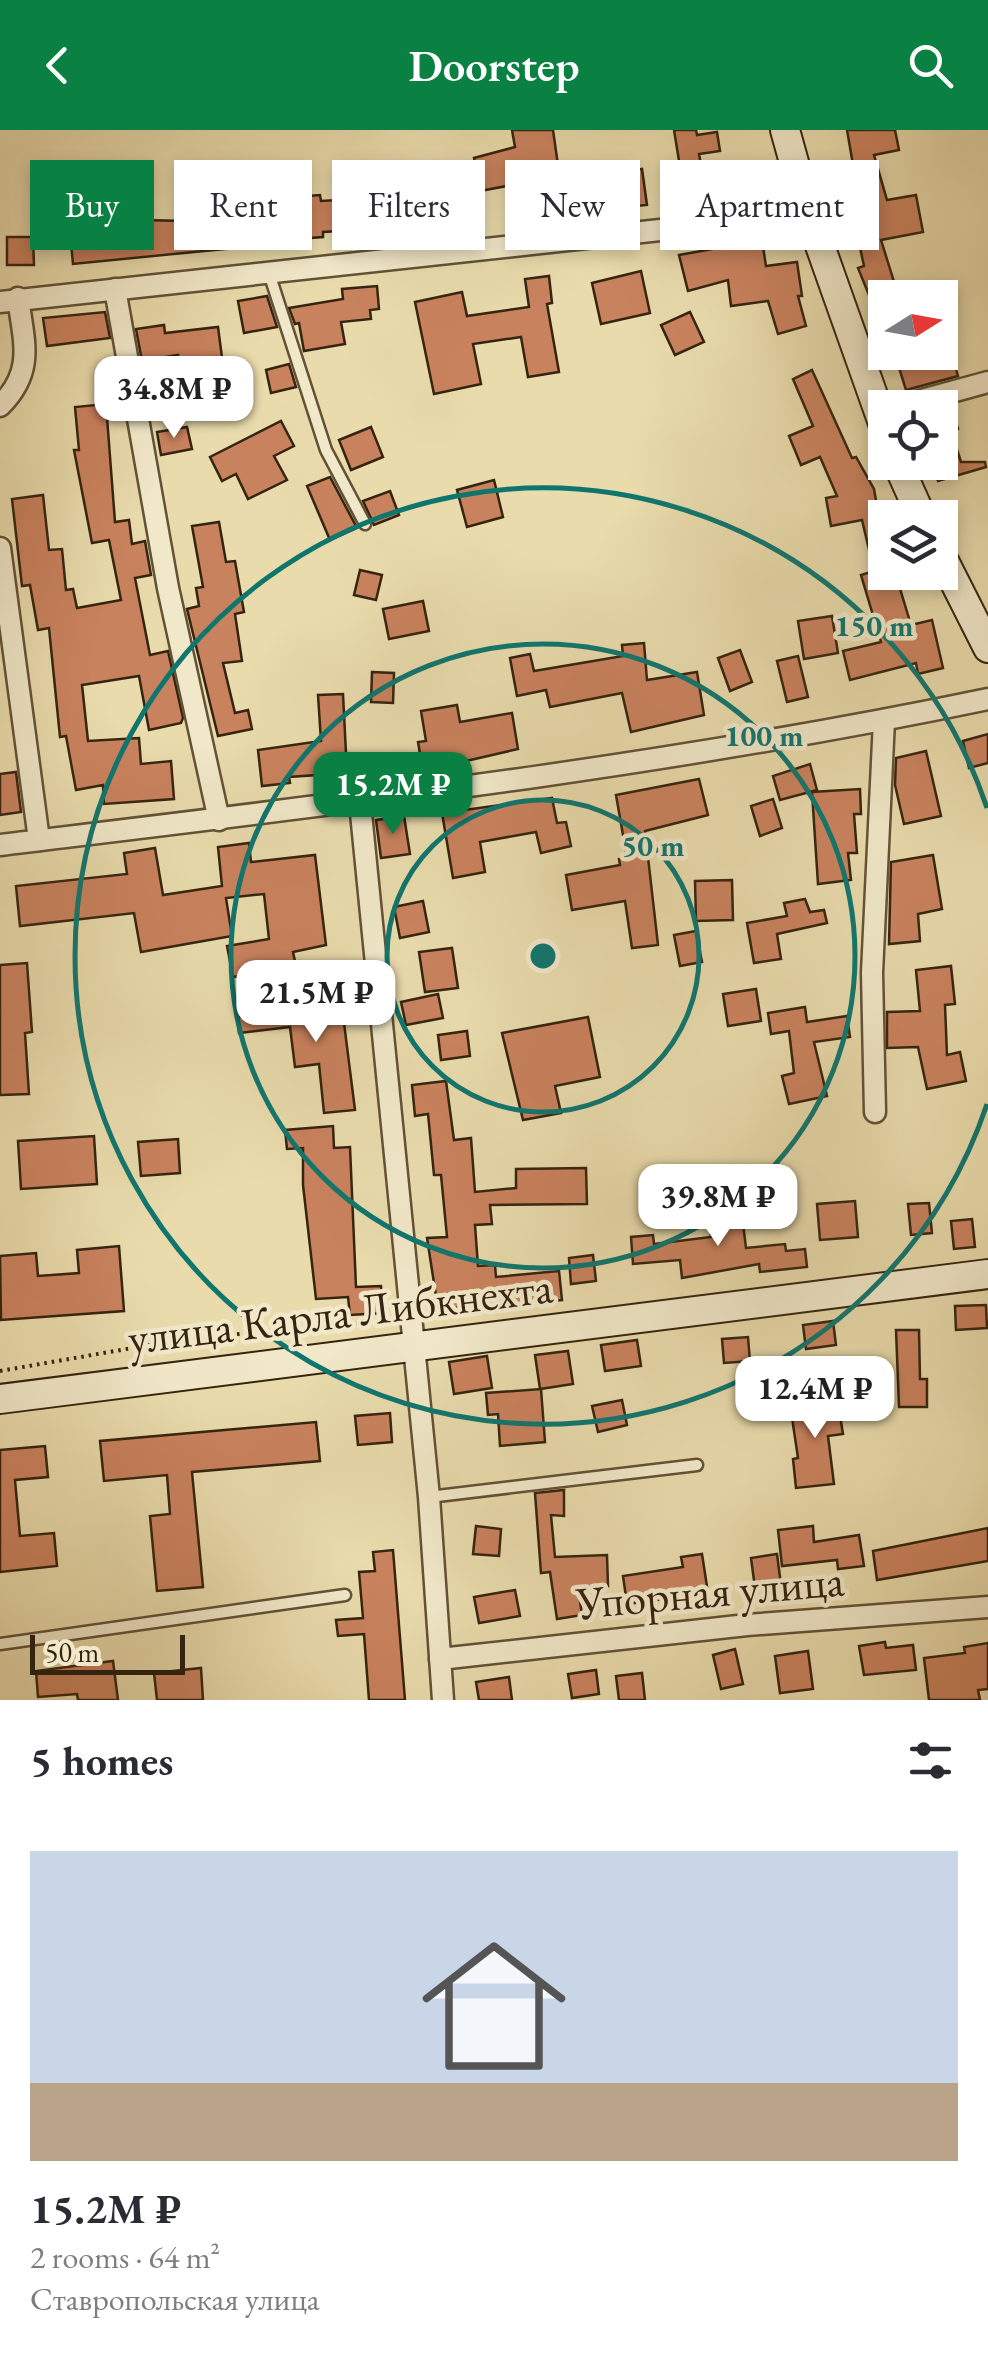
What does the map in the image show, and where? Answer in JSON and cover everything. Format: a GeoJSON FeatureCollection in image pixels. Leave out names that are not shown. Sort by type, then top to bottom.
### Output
{"type":"FeatureCollection","features":[{"type":"Feature","properties":{"kind":"main road"},"geometry":{"type":"LineString","coordinates":[[785,130],[793,160]]}},
{"type":"Feature","properties":{"kind":"main road"},"geometry":{"type":"LineString","coordinates":[[822,250],[876,390]]}},
{"type":"Feature","properties":{"kind":"main road"},"geometry":{"type":"LineString","coordinates":[[958,589],[988,648]]}},
{"type":"Feature","properties":{"kind":"main road","name":"улица Карла Либкнехта"},"geometry":{"type":"LineString","coordinates":[[0,1399],[410,1331],[988,1274]]}},
{"type":"Feature","properties":{"kind":"street"},"geometry":{"type":"LineString","coordinates":[[0,406],[17,389],[26,364],[9,300],[660,230]]}},
{"type":"Feature","properties":{"kind":"street"},"geometry":{"type":"LineString","coordinates":[[116,289],[168,588],[219,820]]}},
{"type":"Feature","properties":{"kind":"street"},"geometry":{"type":"LineString","coordinates":[[958,392],[988,382]]}},
{"type":"Feature","properties":{"kind":"street"},"geometry":{"type":"LineString","coordinates":[[0,548],[39,840]]}},
{"type":"Feature","properties":{"kind":"street"},"geometry":{"type":"LineString","coordinates":[[0,844],[360,804],[884,720],[988,699]]}},
{"type":"Feature","properties":{"kind":"street"},"geometry":{"type":"LineString","coordinates":[[876,1112],[872,973],[884,720]]}},
{"type":"Feature","properties":{"kind":"street"},"geometry":{"type":"LineString","coordinates":[[360,804],[429,1497],[443,1700]]}},
{"type":"Feature","properties":{"kind":"street","name":"Упорная улица"},"geometry":{"type":"LineString","coordinates":[[440,1658],[747,1625],[988,1607]]}},
{"type":"Feature","properties":{"kind":"lane"},"geometry":{"type":"LineString","coordinates":[[268,273],[326,450],[366,524]]}},
{"type":"Feature","properties":{"kind":"lane"},"geometry":{"type":"LineString","coordinates":[[429,1497],[697,1465]]}},
{"type":"Feature","properties":{"kind":"lane"},"geometry":{"type":"LineString","coordinates":[[0,1644],[345,1596]]}},
{"type":"Feature","properties":{"kind":"path"},"geometry":{"type":"LineString","coordinates":[[0,1371],[184,1339],[410,1331]]}},
{"type":"Feature","properties":{"kind":"building"},"geometry":{"type":"Polygon","coordinates":[[[512,130],[553,130],[557,160],[505,160],[505,186],[485,190],[485,160],[474,158],[515,147],[512,130]]]}},
{"type":"Feature","properties":{"kind":"building"},"geometry":{"type":"Polygon","coordinates":[[[674,130],[696,130],[697,135],[717,132],[720,151],[699,154],[700,160],[679,160],[674,130]]]}},
{"type":"Feature","properties":{"kind":"building"},"geometry":{"type":"Polygon","coordinates":[[[847,130],[895,130],[899,150],[874,155],[875,160],[852,160],[847,130]]]}},
{"type":"Feature","properties":{"kind":"building"},"geometry":{"type":"Polygon","coordinates":[[[642,169],[647,205],[640,206],[642,169]]]}},
{"type":"Feature","properties":{"kind":"building"},"geometry":{"type":"Polygon","coordinates":[[[879,172],[887,200],[916,195],[923,232],[881,240],[893,280],[868,280],[868,293],[858,268],[864,266],[861,250],[879,250],[879,172]]]}},
{"type":"Feature","properties":{"kind":"building"},"geometry":{"type":"Polygon","coordinates":[[[320,195],[321,201],[332,200],[332,231],[323,232],[323,237],[312,238],[312,196],[320,195]]]}},
{"type":"Feature","properties":{"kind":"building"},"geometry":{"type":"Polygon","coordinates":[[[154,220],[174,221],[174,250],[214,250],[73,264],[72,250],[154,250],[154,220]]]}},
{"type":"Feature","properties":{"kind":"building"},"geometry":{"type":"Polygon","coordinates":[[[7,237],[30,237],[34,265],[7,265],[7,237]]]}},
{"type":"Feature","properties":{"kind":"building"},"geometry":{"type":"Polygon","coordinates":[[[707,250],[764,250],[766,266],[797,262],[802,296],[798,296],[806,326],[778,334],[768,301],[731,306],[728,280],[688,291],[679,255],[707,250]]]}},
{"type":"Feature","properties":{"kind":"building"},"geometry":{"type":"Polygon","coordinates":[[[641,271],[650,313],[601,324],[592,283],[641,271]]]}},
{"type":"Feature","properties":{"kind":"building"},"geometry":{"type":"Polygon","coordinates":[[[549,276],[552,303],[547,304],[559,372],[528,377],[521,337],[473,344],[481,384],[434,394],[415,302],[462,292],[467,316],[529,307],[525,279],[549,276]]]}},
{"type":"Feature","properties":{"kind":"building"},"geometry":{"type":"Polygon","coordinates":[[[377,286],[379,309],[370,310],[371,319],[341,322],[345,344],[304,351],[299,323],[295,324],[289,308],[343,299],[342,289],[377,286]]]}},
{"type":"Feature","properties":{"kind":"building"},"geometry":{"type":"Polygon","coordinates":[[[267,296],[277,327],[244,333],[238,301],[267,296]]]}},
{"type":"Feature","properties":{"kind":"building"},"geometry":{"type":"Polygon","coordinates":[[[105,312],[110,338],[47,346],[43,318],[105,312]]]}},
{"type":"Feature","properties":{"kind":"building"},"geometry":{"type":"Polygon","coordinates":[[[690,312],[704,342],[675,355],[661,325],[690,312]]]}},
{"type":"Feature","properties":{"kind":"building"},"geometry":{"type":"Polygon","coordinates":[[[164,325],[165,333],[218,327],[228,403],[185,409],[178,355],[142,361],[136,329],[164,325]]]}},
{"type":"Feature","properties":{"kind":"building"},"geometry":{"type":"Polygon","coordinates":[[[289,364],[296,387],[271,393],[266,370],[289,364]]]}},
{"type":"Feature","properties":{"kind":"building"},"geometry":{"type":"Polygon","coordinates":[[[812,370],[852,458],[856,457],[874,489],[876,500],[868,500],[868,546],[862,520],[831,526],[826,498],[837,496],[820,457],[801,465],[789,436],[813,426],[793,379],[812,370]]]}},
{"type":"Feature","properties":{"kind":"building"},"geometry":{"type":"Polygon","coordinates":[[[900,370],[956,370],[958,376],[906,390],[900,370]]]}},
{"type":"Feature","properties":{"kind":"building"},"geometry":{"type":"Polygon","coordinates":[[[106,404],[115,522],[129,520],[132,544],[145,541],[151,575],[135,578],[150,655],[168,651],[183,718],[181,723],[149,730],[139,676],[82,685],[88,741],[139,738],[141,764],[171,761],[174,799],[104,804],[103,785],[76,790],[66,736],[60,737],[49,628],[38,630],[30,585],[22,586],[12,499],[43,495],[49,550],[62,549],[66,590],[73,589],[77,608],[121,600],[109,540],[92,543],[74,450],[79,450],[75,407],[106,404]]]}},
{"type":"Feature","properties":{"kind":"building"},"geometry":{"type":"Polygon","coordinates":[[[281,421],[294,446],[274,456],[287,480],[248,499],[236,474],[222,481],[210,457],[281,421]]]}},
{"type":"Feature","properties":{"kind":"building"},"geometry":{"type":"Polygon","coordinates":[[[187,427],[192,449],[161,455],[157,432],[187,427]]]}},
{"type":"Feature","properties":{"kind":"building"},"geometry":{"type":"Polygon","coordinates":[[[371,427],[383,457],[351,470],[339,440],[371,427]]]}},
{"type":"Feature","properties":{"kind":"building"},"geometry":{"type":"Polygon","coordinates":[[[958,453],[961,462],[985,462],[986,467],[958,475],[958,453]]]}},
{"type":"Feature","properties":{"kind":"building"},"geometry":{"type":"Polygon","coordinates":[[[330,477],[357,528],[330,540],[307,486],[330,477]]]}},
{"type":"Feature","properties":{"kind":"building"},"geometry":{"type":"Polygon","coordinates":[[[494,480],[503,517],[467,527],[457,490],[494,480]]]}},
{"type":"Feature","properties":{"kind":"building"},"geometry":{"type":"Polygon","coordinates":[[[390,491],[399,515],[374,525],[363,501],[390,491]]]}},
{"type":"Feature","properties":{"kind":"building"},"geometry":{"type":"Polygon","coordinates":[[[219,522],[226,562],[235,561],[244,612],[235,614],[242,661],[223,663],[235,713],[248,710],[252,729],[218,736],[187,609],[199,606],[196,588],[203,587],[192,526],[219,522]]]}},
{"type":"Feature","properties":{"kind":"building"},"geometry":{"type":"Polygon","coordinates":[[[360,570],[382,575],[376,600],[354,595],[360,570]]]}},
{"type":"Feature","properties":{"kind":"building"},"geometry":{"type":"Polygon","coordinates":[[[868,573],[868,590],[900,590],[911,625],[932,620],[943,668],[918,674],[916,663],[850,680],[843,651],[881,642],[861,575],[868,573]]]}},
{"type":"Feature","properties":{"kind":"building"},"geometry":{"type":"Polygon","coordinates":[[[423,601],[429,631],[389,639],[383,609],[423,601]]]}},
{"type":"Feature","properties":{"kind":"building"},"geometry":{"type":"Polygon","coordinates":[[[832,616],[838,653],[804,659],[798,621],[832,616]]]}},
{"type":"Feature","properties":{"kind":"building"},"geometry":{"type":"Polygon","coordinates":[[[644,643],[647,680],[697,672],[704,715],[631,732],[622,693],[550,707],[546,690],[517,696],[510,658],[530,654],[534,671],[623,656],[622,645],[644,643]]]}},
{"type":"Feature","properties":{"kind":"building"},"geometry":{"type":"Polygon","coordinates":[[[740,650],[752,682],[730,691],[718,658],[740,650]]]}},
{"type":"Feature","properties":{"kind":"building"},"geometry":{"type":"Polygon","coordinates":[[[798,656],[808,697],[787,702],[777,661],[798,656]]]}},
{"type":"Feature","properties":{"kind":"building"},"geometry":{"type":"Polygon","coordinates":[[[372,672],[394,673],[393,703],[371,702],[372,672]]]}},
{"type":"Feature","properties":{"kind":"building"},"geometry":{"type":"Polygon","coordinates":[[[343,694],[347,773],[289,777],[290,783],[262,786],[258,750],[321,741],[318,695],[343,694]]]}},
{"type":"Feature","properties":{"kind":"building"},"geometry":{"type":"Polygon","coordinates":[[[457,705],[460,722],[512,713],[518,749],[423,771],[418,742],[426,741],[421,711],[457,705]]]}},
{"type":"Feature","properties":{"kind":"building"},"geometry":{"type":"Polygon","coordinates":[[[988,734],[988,763],[969,768],[963,741],[988,734]]]}},
{"type":"Feature","properties":{"kind":"building"},"geometry":{"type":"Polygon","coordinates":[[[926,751],[941,816],[904,824],[895,785],[896,758],[926,751]]]}},
{"type":"Feature","properties":{"kind":"building"},"geometry":{"type":"Polygon","coordinates":[[[810,764],[817,790],[780,800],[773,776],[810,764]]]}},
{"type":"Feature","properties":{"kind":"building"},"geometry":{"type":"Polygon","coordinates":[[[16,772],[21,812],[0,815],[0,774],[16,772]]]}},
{"type":"Feature","properties":{"kind":"building"},"geometry":{"type":"Polygon","coordinates":[[[699,779],[708,815],[645,831],[658,945],[632,948],[625,901],[572,910],[566,875],[620,865],[619,859],[627,858],[616,795],[699,779]]]}},
{"type":"Feature","properties":{"kind":"building"},"geometry":{"type":"Polygon","coordinates":[[[860,789],[861,814],[854,814],[857,853],[848,853],[851,880],[818,884],[812,792],[860,789]]]}},
{"type":"Feature","properties":{"kind":"building"},"geometry":{"type":"Polygon","coordinates":[[[552,798],[557,823],[566,822],[571,846],[541,853],[536,832],[480,842],[485,872],[453,878],[442,813],[552,798]]]}},
{"type":"Feature","properties":{"kind":"building"},"geometry":{"type":"Polygon","coordinates":[[[773,799],[782,828],[760,836],[751,806],[773,799]]]}},
{"type":"Feature","properties":{"kind":"building"},"geometry":{"type":"Polygon","coordinates":[[[404,816],[410,854],[381,858],[376,820],[404,816]]]}},
{"type":"Feature","properties":{"kind":"building"},"geometry":{"type":"Polygon","coordinates":[[[249,843],[251,862],[315,855],[326,945],[293,952],[296,966],[233,977],[227,946],[269,939],[264,894],[226,898],[232,936],[141,952],[134,913],[20,926],[16,886],[127,874],[124,853],[155,848],[163,895],[222,886],[218,847],[249,843]]]}},
{"type":"Feature","properties":{"kind":"building"},"geometry":{"type":"Polygon","coordinates":[[[933,855],[942,909],[918,914],[920,941],[889,944],[891,862],[933,855]]]}},
{"type":"Feature","properties":{"kind":"building"},"geometry":{"type":"Polygon","coordinates":[[[732,880],[733,920],[696,921],[695,881],[732,880]]]}},
{"type":"Feature","properties":{"kind":"building"},"geometry":{"type":"Polygon","coordinates":[[[805,899],[810,912],[824,910],[827,923],[777,934],[781,959],[754,963],[747,923],[787,916],[784,903],[805,899]]]}},
{"type":"Feature","properties":{"kind":"building"},"geometry":{"type":"Polygon","coordinates":[[[423,901],[429,932],[400,938],[394,907],[423,901]]]}},
{"type":"Feature","properties":{"kind":"building"},"geometry":{"type":"Polygon","coordinates":[[[696,931],[702,962],[680,966],[674,935],[696,931]]]}},
{"type":"Feature","properties":{"kind":"building"},"geometry":{"type":"Polygon","coordinates":[[[452,948],[458,988],[425,992],[419,952],[452,948]]]}},
{"type":"Feature","properties":{"kind":"building"},"geometry":{"type":"Polygon","coordinates":[[[27,963],[32,1032],[25,1033],[29,1094],[0,1095],[0,965],[27,963]]]}},
{"type":"Feature","properties":{"kind":"building"},"geometry":{"type":"Polygon","coordinates":[[[951,966],[955,1004],[945,1005],[947,1055],[960,1052],[966,1081],[927,1089],[918,1047],[887,1048],[887,1012],[920,1011],[916,970],[951,966]]]}},
{"type":"Feature","properties":{"kind":"building"},"geometry":{"type":"Polygon","coordinates":[[[756,989],[761,1021],[728,1026],[723,994],[756,989]]]}},
{"type":"Feature","properties":{"kind":"building"},"geometry":{"type":"Polygon","coordinates":[[[438,994],[443,1018],[406,1025],[401,1002],[438,994]]]}},
{"type":"Feature","properties":{"kind":"building"},"geometry":{"type":"Polygon","coordinates":[[[356,998],[358,1013],[343,1015],[355,1110],[324,1113],[319,1064],[295,1067],[290,1027],[239,1033],[237,1017],[356,998]]]}},
{"type":"Feature","properties":{"kind":"building"},"geometry":{"type":"Polygon","coordinates":[[[805,1007],[807,1022],[847,1016],[850,1037],[814,1042],[827,1096],[789,1104],[782,1076],[794,1073],[789,1031],[771,1034],[768,1013],[805,1007]]]}},
{"type":"Feature","properties":{"kind":"building"},"geometry":{"type":"Polygon","coordinates":[[[588,1017],[600,1077],[555,1086],[561,1113],[523,1120],[502,1033],[588,1017]]]}},
{"type":"Feature","properties":{"kind":"building"},"geometry":{"type":"Polygon","coordinates":[[[467,1031],[470,1056],[441,1060],[438,1035],[467,1031]]]}},
{"type":"Feature","properties":{"kind":"building"},"geometry":{"type":"Polygon","coordinates":[[[446,1081],[454,1140],[471,1138],[475,1192],[516,1188],[516,1169],[586,1168],[587,1204],[490,1205],[492,1224],[475,1225],[478,1266],[495,1265],[496,1277],[559,1271],[562,1300],[438,1309],[427,1238],[447,1237],[441,1175],[434,1175],[428,1114],[415,1116],[412,1085],[446,1081]]]}},
{"type":"Feature","properties":{"kind":"building"},"geometry":{"type":"Polygon","coordinates":[[[333,1126],[334,1148],[350,1147],[356,1287],[381,1286],[383,1313],[350,1315],[348,1297],[316,1299],[303,1185],[303,1148],[287,1149],[285,1130],[333,1126]]]}},
{"type":"Feature","properties":{"kind":"building"},"geometry":{"type":"Polygon","coordinates":[[[94,1136],[97,1184],[21,1189],[18,1141],[94,1136]]]}},
{"type":"Feature","properties":{"kind":"building"},"geometry":{"type":"Polygon","coordinates":[[[178,1139],[180,1173],[141,1176],[138,1142],[178,1139]]]}},
{"type":"Feature","properties":{"kind":"building"},"geometry":{"type":"Polygon","coordinates":[[[855,1201],[858,1237],[820,1240],[817,1204],[855,1201]]]}},
{"type":"Feature","properties":{"kind":"building"},"geometry":{"type":"Polygon","coordinates":[[[929,1203],[932,1233],[911,1235],[908,1204],[929,1203]]]}},
{"type":"Feature","properties":{"kind":"building"},"geometry":{"type":"Polygon","coordinates":[[[741,1207],[746,1248],[785,1244],[786,1251],[805,1249],[807,1267],[760,1272],[759,1264],[682,1278],[680,1260],[633,1264],[631,1237],[653,1235],[654,1244],[711,1237],[708,1211],[741,1207]]]}},
{"type":"Feature","properties":{"kind":"building"},"geometry":{"type":"Polygon","coordinates":[[[972,1219],[975,1247],[954,1249],[951,1221],[972,1219]]]}},
{"type":"Feature","properties":{"kind":"building"},"geometry":{"type":"Polygon","coordinates":[[[119,1246],[124,1311],[1,1320],[0,1256],[36,1253],[38,1276],[79,1273],[77,1250],[119,1246]]]}},
{"type":"Feature","properties":{"kind":"building"},"geometry":{"type":"Polygon","coordinates":[[[593,1255],[596,1281],[571,1284],[569,1258],[593,1255]]]}},
{"type":"Feature","properties":{"kind":"building"},"geometry":{"type":"Polygon","coordinates":[[[986,1305],[987,1328],[956,1330],[955,1306],[986,1305]]]}},
{"type":"Feature","properties":{"kind":"building"},"geometry":{"type":"Polygon","coordinates":[[[833,1321],[836,1345],[806,1349],[803,1325],[833,1321]]]}},
{"type":"Feature","properties":{"kind":"building"},"geometry":{"type":"Polygon","coordinates":[[[896,1330],[919,1330],[920,1379],[927,1379],[927,1407],[899,1407],[896,1330]]]}},
{"type":"Feature","properties":{"kind":"building"},"geometry":{"type":"Polygon","coordinates":[[[748,1337],[750,1361],[724,1363],[722,1339],[748,1337]]]}},
{"type":"Feature","properties":{"kind":"building"},"geometry":{"type":"Polygon","coordinates":[[[637,1340],[641,1366],[605,1371],[601,1345],[637,1340]]]}},
{"type":"Feature","properties":{"kind":"building"},"geometry":{"type":"Polygon","coordinates":[[[568,1351],[573,1384],[540,1389],[535,1355],[568,1351]]]}},
{"type":"Feature","properties":{"kind":"building"},"geometry":{"type":"Polygon","coordinates":[[[487,1356],[492,1388],[454,1394],[449,1362],[487,1356]]]}},
{"type":"Feature","properties":{"kind":"building"},"geometry":{"type":"Polygon","coordinates":[[[541,1389],[545,1442],[500,1446],[498,1414],[488,1415],[486,1393],[541,1389]]]}},
{"type":"Feature","properties":{"kind":"building"},"geometry":{"type":"Polygon","coordinates":[[[837,1397],[843,1434],[828,1436],[834,1484],[796,1488],[793,1459],[798,1458],[790,1404],[837,1397]]]}},
{"type":"Feature","properties":{"kind":"building"},"geometry":{"type":"Polygon","coordinates":[[[622,1400],[627,1425],[598,1432],[592,1406],[622,1400]]]}},
{"type":"Feature","properties":{"kind":"building"},"geometry":{"type":"Polygon","coordinates":[[[390,1413],[392,1442],[358,1445],[355,1416],[390,1413]]]}},
{"type":"Feature","properties":{"kind":"building"},"geometry":{"type":"Polygon","coordinates":[[[316,1422],[320,1461],[192,1472],[203,1587],[157,1591],[150,1516],[170,1514],[167,1475],[104,1481],[100,1441],[316,1422]]]}},
{"type":"Feature","properties":{"kind":"building"},"geometry":{"type":"Polygon","coordinates":[[[45,1446],[48,1477],[15,1480],[20,1536],[54,1533],[57,1566],[0,1572],[0,1450],[45,1446]]]}},
{"type":"Feature","properties":{"kind":"building"},"geometry":{"type":"Polygon","coordinates":[[[564,1490],[564,1516],[551,1515],[555,1557],[607,1555],[608,1586],[578,1587],[582,1615],[557,1619],[550,1572],[541,1573],[535,1493],[564,1490]]]}},
{"type":"Feature","properties":{"kind":"building"},"geometry":{"type":"Polygon","coordinates":[[[476,1526],[501,1529],[499,1556],[473,1554],[476,1526]]]}},
{"type":"Feature","properties":{"kind":"building"},"geometry":{"type":"Polygon","coordinates":[[[813,1526],[814,1542],[859,1535],[864,1566],[838,1569],[837,1560],[782,1566],[778,1530],[813,1526]]]}},
{"type":"Feature","properties":{"kind":"building"},"geometry":{"type":"Polygon","coordinates":[[[988,1528],[988,1561],[877,1580],[873,1551],[988,1528]]]}},
{"type":"Feature","properties":{"kind":"building"},"geometry":{"type":"Polygon","coordinates":[[[393,1550],[405,1700],[369,1700],[364,1634],[338,1636],[336,1620],[363,1618],[359,1572],[375,1571],[373,1552],[393,1550]]]}},
{"type":"Feature","properties":{"kind":"building"},"geometry":{"type":"Polygon","coordinates":[[[702,1554],[708,1593],[627,1604],[623,1576],[683,1567],[681,1557],[702,1554]]]}},
{"type":"Feature","properties":{"kind":"building"},"geometry":{"type":"Polygon","coordinates":[[[777,1554],[781,1585],[755,1588],[751,1558],[777,1554]]]}},
{"type":"Feature","properties":{"kind":"building"},"geometry":{"type":"Polygon","coordinates":[[[515,1590],[520,1616],[479,1623],[474,1597],[515,1590]]]}},
{"type":"Feature","properties":{"kind":"building"},"geometry":{"type":"Polygon","coordinates":[[[885,1642],[886,1648],[913,1645],[916,1670],[864,1675],[859,1646],[885,1642]]]}},
{"type":"Feature","properties":{"kind":"building"},"geometry":{"type":"Polygon","coordinates":[[[988,1643],[988,1689],[978,1690],[980,1700],[929,1700],[924,1658],[965,1653],[964,1647],[988,1643]]]}},
{"type":"Feature","properties":{"kind":"building"},"geometry":{"type":"Polygon","coordinates":[[[735,1649],[743,1684],[721,1689],[713,1655],[735,1649]]]}},
{"type":"Feature","properties":{"kind":"building"},"geometry":{"type":"Polygon","coordinates":[[[808,1651],[813,1689],[780,1693],[775,1656],[808,1651]]]}},
{"type":"Feature","properties":{"kind":"building"},"geometry":{"type":"Polygon","coordinates":[[[113,1661],[118,1700],[78,1700],[77,1694],[38,1697],[36,1671],[113,1661]]]}},
{"type":"Feature","properties":{"kind":"building"},"geometry":{"type":"Polygon","coordinates":[[[201,1668],[203,1700],[157,1700],[154,1673],[201,1668]]]}},
{"type":"Feature","properties":{"kind":"building"},"geometry":{"type":"Polygon","coordinates":[[[596,1670],[599,1694],[572,1698],[568,1674],[596,1670]]]}},
{"type":"Feature","properties":{"kind":"building"},"geometry":{"type":"Polygon","coordinates":[[[642,1673],[645,1700],[619,1700],[616,1676],[642,1673]]]}},
{"type":"Feature","properties":{"kind":"building"},"geometry":{"type":"Polygon","coordinates":[[[509,1677],[512,1700],[479,1700],[476,1682],[509,1677]]]}}]}
